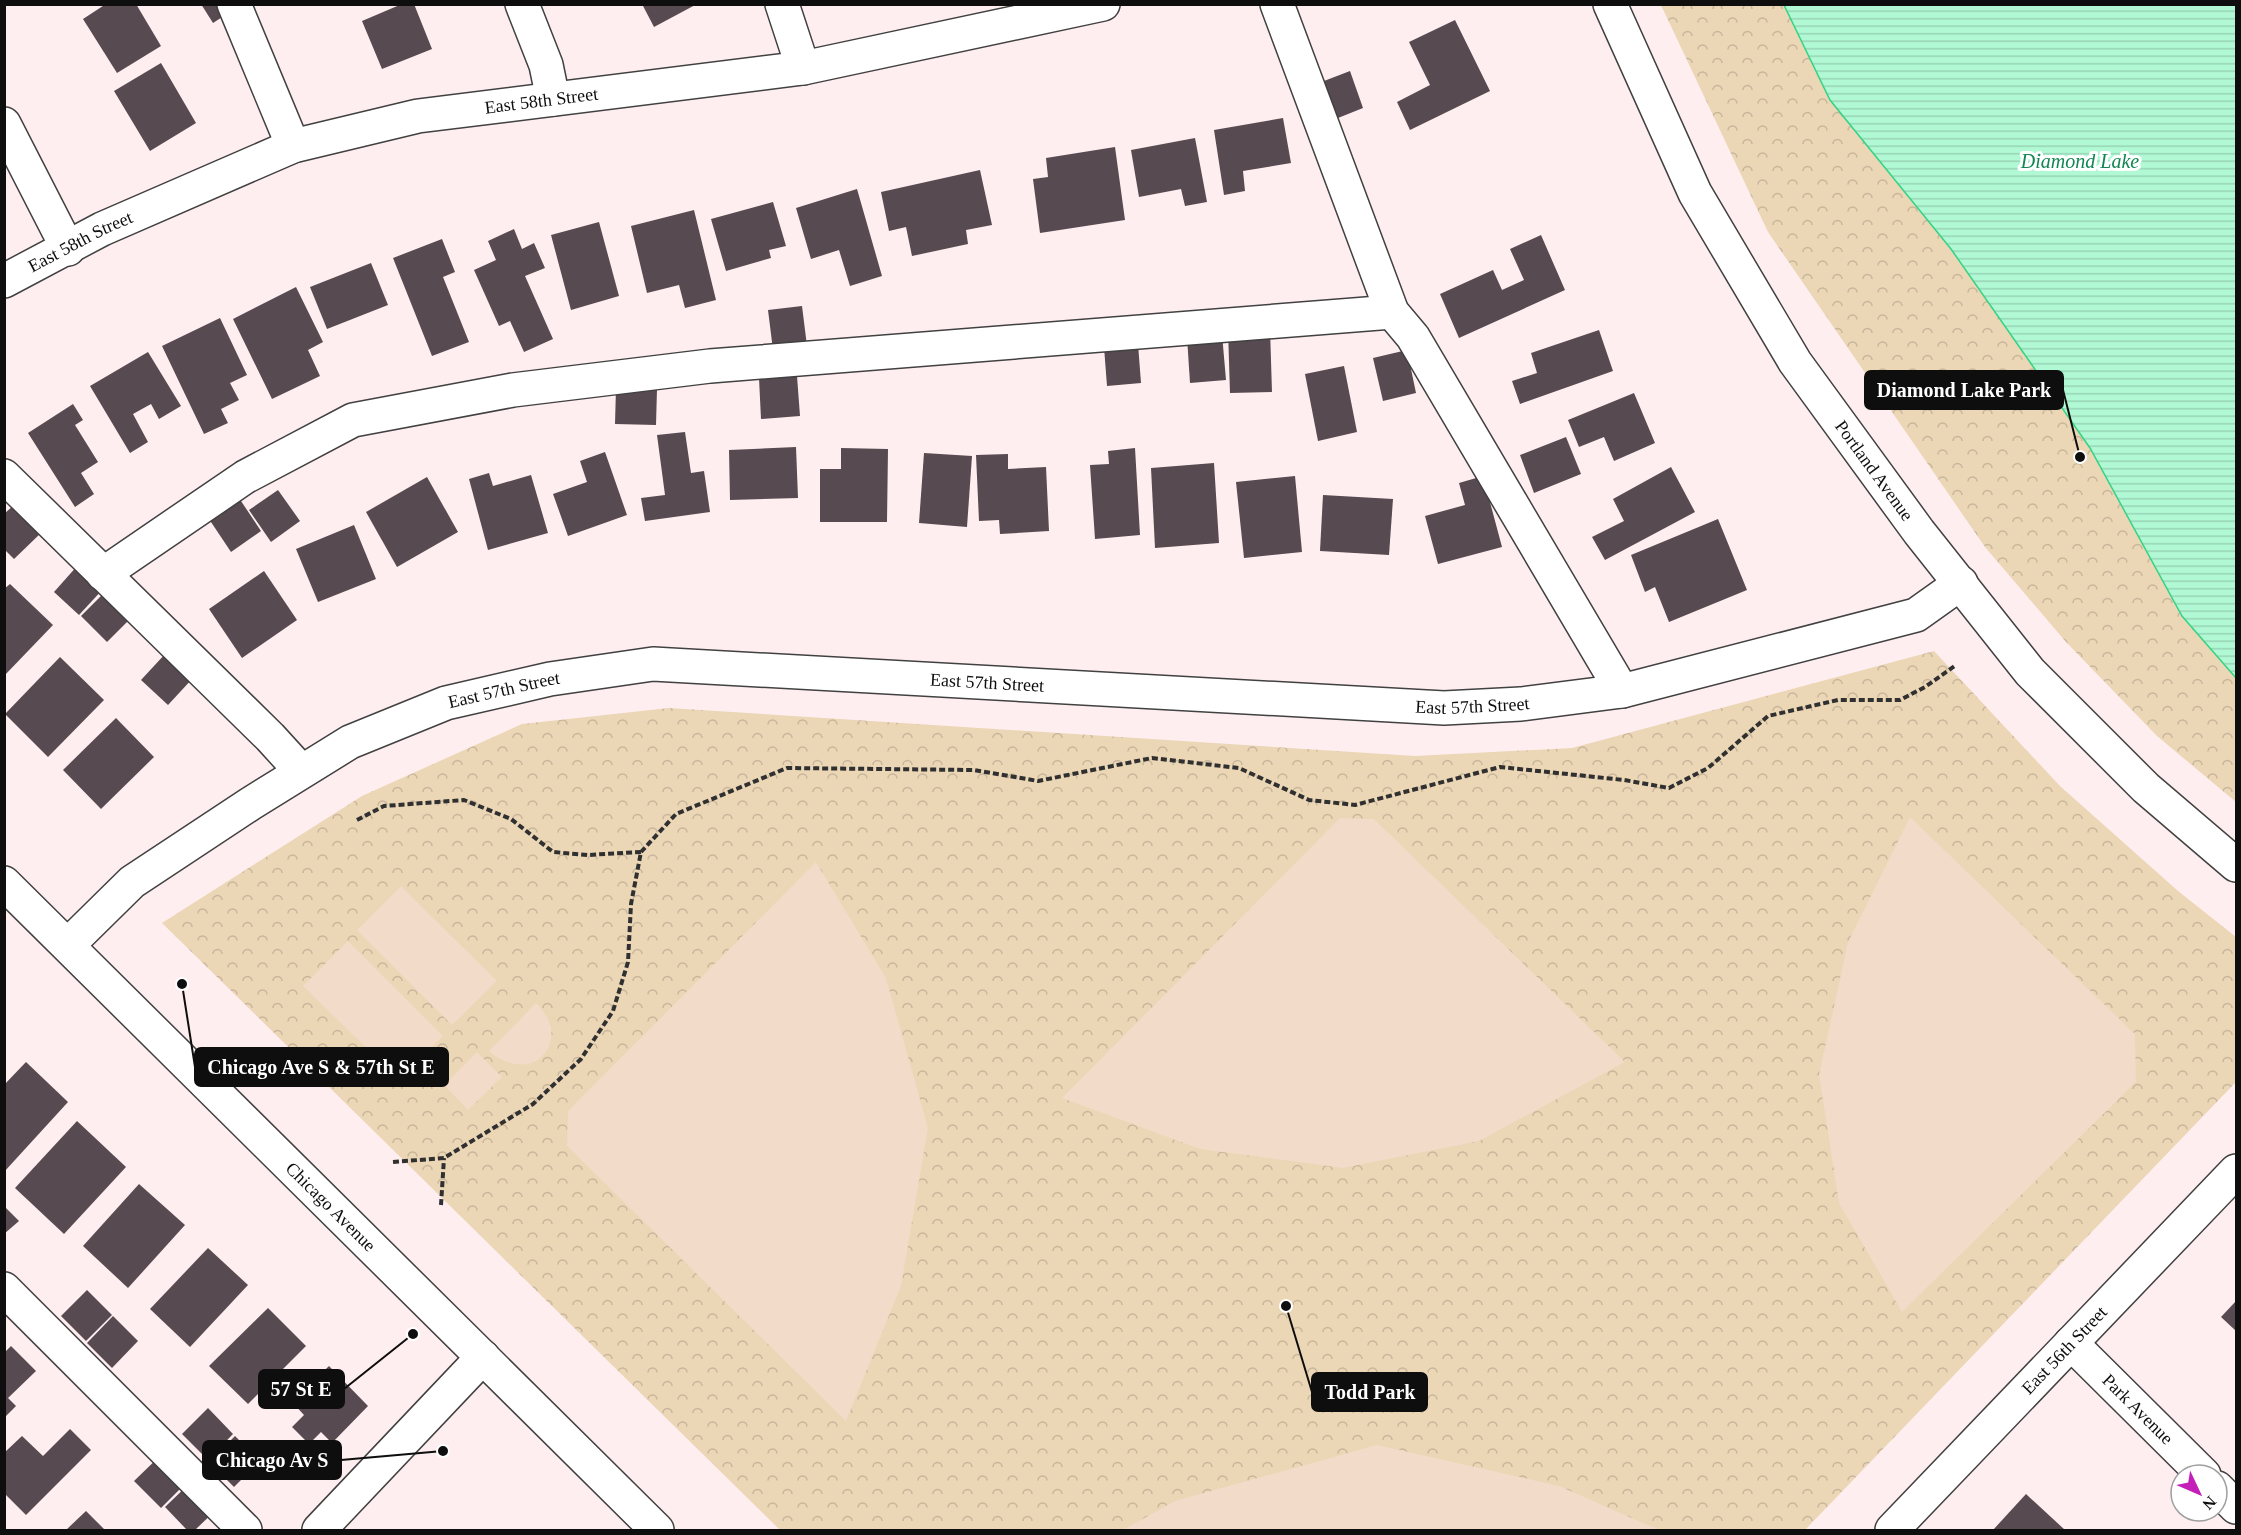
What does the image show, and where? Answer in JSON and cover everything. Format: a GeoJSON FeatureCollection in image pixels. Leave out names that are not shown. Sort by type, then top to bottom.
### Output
{"type":"FeatureCollection","features":[{"type":"Feature","properties":{"kind":"street"},"geometry":{"type":"LineString","coordinates":[[234,4],[294,146]]}},
{"type":"Feature","properties":{"kind":"street"},"geometry":{"type":"LineString","coordinates":[[522,4],[546,65],[553,99]]}},
{"type":"Feature","properties":{"kind":"street"},"geometry":{"type":"LineString","coordinates":[[782,4],[803,68]]}},
{"type":"Feature","properties":{"kind":"street","name":"East 58th Street"},"geometry":{"type":"LineString","coordinates":[[4,281],[112,225],[294,146],[418,116],[803,68],[1028,13],[1103,4]]}},
{"type":"Feature","properties":{"kind":"street"},"geometry":{"type":"LineString","coordinates":[[1276,4],[1392,312],[1413,337],[1622,691]]}},
{"type":"Feature","properties":{"kind":"street","name":"Portland Avenue"},"geometry":{"type":"LineString","coordinates":[[1611,4],[1695,193],[1795,362],[1919,532],[2030,672],[2146,788],[2236,865]]}},
{"type":"Feature","properties":{"kind":"street"},"geometry":{"type":"LineString","coordinates":[[4,124],[68,249]]}},
{"type":"Feature","properties":{"kind":"street"},"geometry":{"type":"LineString","coordinates":[[103,574],[245,477],[353,420],[513,390],[710,366],[1392,312]]}},
{"type":"Feature","properties":{"kind":"street"},"geometry":{"type":"LineString","coordinates":[[4,476],[302,771]]}},
{"type":"Feature","properties":{"kind":"street","name":"East 57th Street"},"geometry":{"type":"LineString","coordinates":[[68,945],[132,882],[350,742],[446,703],[550,679],[653,664],[1444,708],[1521,704],[1622,691],[1917,615],[1961,583]]}},
{"type":"Feature","properties":{"kind":"street","name":"Chicago Avenue"},"geometry":{"type":"LineString","coordinates":[[4,883],[657,1530]]}},
{"type":"Feature","properties":{"kind":"street","name":"East 56th Street"},"geometry":{"type":"LineString","coordinates":[[1892,1530],[2236,1171]]}},
{"type":"Feature","properties":{"kind":"street"},"geometry":{"type":"LineString","coordinates":[[4,1289],[245,1530]]}},
{"type":"Feature","properties":{"kind":"street","name":"Park Avenue"},"geometry":{"type":"LineString","coordinates":[[2072,1343],[2192,1463]]}},
{"type":"Feature","properties":{"kind":"street"},"geometry":{"type":"LineString","coordinates":[[319,1530],[483,1358]]}},
{"type":"Feature","properties":{"kind":"path"},"geometry":{"type":"LineString","coordinates":[[393,1162],[444,1158],[533,1104],[581,1059],[614,1011],[628,962],[632,904],[641,852],[676,814],[787,768],[974,770],[1038,781],[1152,758],[1239,768],[1309,800],[1355,805],[1500,767],[1624,780],[1669,788],[1708,768],[1768,716],[1838,700],[1900,700],[1925,687],[1956,665]]}},
{"type":"Feature","properties":{"kind":"path"},"geometry":{"type":"LineString","coordinates":[[357,820],[384,806],[464,800],[511,819],[553,852],[588,855],[641,852]]}},
{"type":"Feature","properties":{"kind":"path"},"geometry":{"type":"LineString","coordinates":[[441,1205],[444,1158]]}},
{"type":"Feature","properties":{"kind":"green space"},"geometry":{"type":"Polygon","coordinates":[[[1661,5],[2236,5],[2236,802],[2157,736],[2066,642],[1985,547],[1768,232],[1661,5]]]}},
{"type":"Feature","properties":{"kind":"green space"},"geometry":{"type":"Polygon","coordinates":[[[1934,651],[2060,786],[2178,891],[2236,937],[2236,1082],[1805,1530],[780,1530],[162,923],[362,796],[522,724],[669,708],[1415,756],[1572,748],[1934,651]]]}},
{"type":"Feature","properties":{"kind":"shaded area"},"geometry":{"type":"Polygon","coordinates":[[[1910,817],[2135,1034],[2136,1082],[1902,1312],[1839,1203],[1819,1075],[1848,942],[1910,817]]]}},
{"type":"Feature","properties":{"kind":"shaded area"},"geometry":{"type":"Polygon","coordinates":[[[1340,818],[1374,819],[1625,1062],[1479,1141],[1343,1168],[1200,1149],[1062,1098],[1340,818]]]}},
{"type":"Feature","properties":{"kind":"shaded area"},"geometry":{"type":"Polygon","coordinates":[[[816,862],[886,978],[928,1128],[901,1286],[846,1421],[567,1146],[568,1111],[816,862]]]}},
{"type":"Feature","properties":{"kind":"shaded area"},"geometry":{"type":"Polygon","coordinates":[[[401,886],[497,981],[452,1025],[357,930],[401,886]]]}},
{"type":"Feature","properties":{"kind":"shaded area"},"geometry":{"type":"Polygon","coordinates":[[[348,941],[443,1036],[399,1080],[303,986],[348,941]]]}},
{"type":"Feature","properties":{"kind":"shaded area"},"geometry":{"type":"Polygon","coordinates":[[[536,1003],[547,1017],[551,1031],[550,1044],[544,1055],[533,1062],[520,1065],[505,1061],[489,1051],[536,1003]]]}},
{"type":"Feature","properties":{"kind":"shaded area"},"geometry":{"type":"Polygon","coordinates":[[[477,1052],[502,1077],[468,1110],[444,1085],[477,1052]]]}},
{"type":"Feature","properties":{"kind":"shaded area"},"geometry":{"type":"Polygon","coordinates":[[[1377,1445],[1559,1486],[1659,1530],[1123,1530],[1175,1501],[1377,1445]]]}},
{"type":"Feature","properties":{"kind":"water","name":"Diamond Lake"},"geometry":{"type":"Polygon","coordinates":[[[1784,5],[2236,5],[2236,678],[2182,616],[2090,448],[1951,249],[1830,100],[1784,5]]]}},
{"type":"Feature","properties":{"kind":"building"},"geometry":{"type":"Polygon","coordinates":[[[106,4],[136,4],[161,46],[117,73],[83,19],[106,4]]]}},
{"type":"Feature","properties":{"kind":"building"},"geometry":{"type":"Polygon","coordinates":[[[201,4],[225,4],[230,12],[213,23],[201,4]]]}},
{"type":"Feature","properties":{"kind":"building"},"geometry":{"type":"Polygon","coordinates":[[[402,4],[414,4],[432,49],[382,69],[362,21],[402,4]]]}},
{"type":"Feature","properties":{"kind":"building"},"geometry":{"type":"Polygon","coordinates":[[[642,4],[697,4],[654,27],[642,4]]]}},
{"type":"Feature","properties":{"kind":"building"},"geometry":{"type":"Polygon","coordinates":[[[1455,20],[1490,91],[1410,130],[1397,102],[1430,85],[1409,42],[1455,20]]]}},
{"type":"Feature","properties":{"kind":"building"},"geometry":{"type":"Polygon","coordinates":[[[161,63],[196,123],[150,151],[114,91],[161,63]]]}},
{"type":"Feature","properties":{"kind":"building"},"geometry":{"type":"Polygon","coordinates":[[[1350,71],[1363,108],[1338,118],[1324,81],[1350,71]]]}},
{"type":"Feature","properties":{"kind":"building"},"geometry":{"type":"Polygon","coordinates":[[[1283,118],[1291,163],[1243,171],[1245,191],[1224,195],[1214,130],[1283,118]]]}},
{"type":"Feature","properties":{"kind":"building"},"geometry":{"type":"Polygon","coordinates":[[[1195,138],[1207,202],[1185,206],[1181,189],[1139,197],[1131,150],[1195,138]]]}},
{"type":"Feature","properties":{"kind":"building"},"geometry":{"type":"Polygon","coordinates":[[[1115,147],[1125,220],[1040,233],[1033,179],[1048,177],[1046,158],[1115,147]]]}},
{"type":"Feature","properties":{"kind":"building"},"geometry":{"type":"Polygon","coordinates":[[[980,170],[992,225],[966,230],[968,244],[912,256],[906,227],[889,231],[881,192],[980,170]]]}},
{"type":"Feature","properties":{"kind":"building"},"geometry":{"type":"Polygon","coordinates":[[[857,189],[882,276],[850,286],[839,250],[811,259],[796,208],[857,189]]]}},
{"type":"Feature","properties":{"kind":"building"},"geometry":{"type":"Polygon","coordinates":[[[773,202],[786,246],[769,250],[771,258],[726,271],[711,219],[773,202]]]}},
{"type":"Feature","properties":{"kind":"building"},"geometry":{"type":"Polygon","coordinates":[[[694,210],[716,300],[685,308],[679,285],[647,293],[631,226],[694,210]]]}},
{"type":"Feature","properties":{"kind":"building"},"geometry":{"type":"Polygon","coordinates":[[[599,222],[619,296],[571,310],[551,235],[599,222]]]}},
{"type":"Feature","properties":{"kind":"building"},"geometry":{"type":"Polygon","coordinates":[[[514,229],[522,249],[534,243],[545,268],[525,276],[553,339],[524,352],[510,321],[499,326],[474,270],[496,260],[488,241],[514,229]]]}},
{"type":"Feature","properties":{"kind":"building"},"geometry":{"type":"Polygon","coordinates":[[[1541,235],[1565,290],[1459,338],[1440,294],[1493,270],[1502,290],[1524,280],[1510,249],[1541,235]]]}},
{"type":"Feature","properties":{"kind":"building"},"geometry":{"type":"Polygon","coordinates":[[[442,239],[455,272],[443,277],[469,342],[432,356],[393,258],[442,239]]]}},
{"type":"Feature","properties":{"kind":"building"},"geometry":{"type":"Polygon","coordinates":[[[371,263],[388,305],[327,329],[310,287],[371,263]]]}},
{"type":"Feature","properties":{"kind":"building"},"geometry":{"type":"Polygon","coordinates":[[[296,287],[323,342],[308,350],[320,376],[272,399],[233,319],[296,287]]]}},
{"type":"Feature","properties":{"kind":"building"},"geometry":{"type":"Polygon","coordinates":[[[802,306],[807,346],[773,350],[768,310],[802,306]]]}},
{"type":"Feature","properties":{"kind":"building"},"geometry":{"type":"Polygon","coordinates":[[[220,318],[247,375],[230,383],[239,400],[221,409],[228,423],[204,434],[162,346],[220,318]]]}},
{"type":"Feature","properties":{"kind":"building"},"geometry":{"type":"Polygon","coordinates":[[[1270,329],[1272,392],[1230,393],[1228,330],[1270,329]]]}},
{"type":"Feature","properties":{"kind":"building"},"geometry":{"type":"Polygon","coordinates":[[[1599,330],[1613,371],[1520,404],[1512,381],[1537,373],[1531,353],[1599,330]]]}},
{"type":"Feature","properties":{"kind":"building"},"geometry":{"type":"Polygon","coordinates":[[[1222,334],[1226,380],[1190,383],[1187,337],[1222,334]]]}},
{"type":"Feature","properties":{"kind":"building"},"geometry":{"type":"Polygon","coordinates":[[[1138,344],[1141,383],[1107,386],[1104,347],[1138,344]]]}},
{"type":"Feature","properties":{"kind":"building"},"geometry":{"type":"Polygon","coordinates":[[[1407,350],[1416,393],[1383,401],[1373,358],[1407,350]]]}},
{"type":"Feature","properties":{"kind":"building"},"geometry":{"type":"Polygon","coordinates":[[[148,352],[181,406],[159,419],[151,404],[133,414],[148,442],[130,453],[90,386],[148,352]]]}},
{"type":"Feature","properties":{"kind":"building"},"geometry":{"type":"Polygon","coordinates":[[[1344,366],[1357,432],[1318,441],[1305,374],[1344,366]]]}},
{"type":"Feature","properties":{"kind":"building"},"geometry":{"type":"Polygon","coordinates":[[[797,376],[800,416],[761,419],[759,378],[797,376]]]}},
{"type":"Feature","properties":{"kind":"building"},"geometry":{"type":"Polygon","coordinates":[[[616,388],[657,389],[656,425],[615,424],[616,388]]]}},
{"type":"Feature","properties":{"kind":"building"},"geometry":{"type":"Polygon","coordinates":[[[1634,393],[1655,443],[1614,461],[1604,437],[1579,447],[1568,420],[1634,393]]]}},
{"type":"Feature","properties":{"kind":"building"},"geometry":{"type":"Polygon","coordinates":[[[73,404],[83,420],[75,425],[98,462],[81,473],[94,494],[75,507],[28,433],[73,404]]]}},
{"type":"Feature","properties":{"kind":"building"},"geometry":{"type":"Polygon","coordinates":[[[685,432],[691,473],[704,471],[710,512],[645,521],[641,498],[665,495],[657,435],[685,432]]]}},
{"type":"Feature","properties":{"kind":"building"},"geometry":{"type":"Polygon","coordinates":[[[1566,437],[1581,474],[1534,493],[1520,455],[1566,437]]]}},
{"type":"Feature","properties":{"kind":"building"},"geometry":{"type":"Polygon","coordinates":[[[796,447],[798,498],[730,500],[729,450],[796,447]]]}},
{"type":"Feature","properties":{"kind":"building"},"geometry":{"type":"Polygon","coordinates":[[[841,448],[888,449],[887,522],[820,522],[820,469],[841,469],[841,448]]]}},
{"type":"Feature","properties":{"kind":"building"},"geometry":{"type":"Polygon","coordinates":[[[1135,448],[1140,535],[1095,539],[1090,465],[1109,464],[1108,451],[1135,448]]]}},
{"type":"Feature","properties":{"kind":"building"},"geometry":{"type":"Polygon","coordinates":[[[605,452],[627,515],[568,536],[553,494],[587,482],[580,461],[605,452]]]}},
{"type":"Feature","properties":{"kind":"building"},"geometry":{"type":"Polygon","coordinates":[[[924,453],[972,456],[967,527],[919,523],[924,453]]]}},
{"type":"Feature","properties":{"kind":"building"},"geometry":{"type":"Polygon","coordinates":[[[1008,454],[1008,469],[1046,467],[1049,531],[1000,534],[999,520],[979,521],[976,455],[1008,454]]]}},
{"type":"Feature","properties":{"kind":"building"},"geometry":{"type":"Polygon","coordinates":[[[1214,463],[1219,543],[1155,548],[1151,468],[1214,463]]]}},
{"type":"Feature","properties":{"kind":"building"},"geometry":{"type":"Polygon","coordinates":[[[1671,467],[1695,512],[1605,560],[1592,537],[1624,521],[1613,499],[1671,467]]]}},
{"type":"Feature","properties":{"kind":"building"},"geometry":{"type":"Polygon","coordinates":[[[489,473],[493,486],[531,475],[548,533],[488,550],[469,479],[489,473]]]}},
{"type":"Feature","properties":{"kind":"building"},"geometry":{"type":"Polygon","coordinates":[[[1295,476],[1302,552],[1244,558],[1236,482],[1295,476]]]}},
{"type":"Feature","properties":{"kind":"building"},"geometry":{"type":"Polygon","coordinates":[[[1483,476],[1502,547],[1438,564],[1425,516],[1465,505],[1459,483],[1483,476]]]}},
{"type":"Feature","properties":{"kind":"building"},"geometry":{"type":"Polygon","coordinates":[[[427,477],[458,532],[397,567],[366,512],[427,477]]]}},
{"type":"Feature","properties":{"kind":"building"},"geometry":{"type":"Polygon","coordinates":[[[278,490],[300,521],[271,542],[249,510],[278,490]]]}},
{"type":"Feature","properties":{"kind":"building"},"geometry":{"type":"Polygon","coordinates":[[[1323,495],[1393,499],[1389,555],[1320,551],[1323,495]]]}},
{"type":"Feature","properties":{"kind":"building"},"geometry":{"type":"Polygon","coordinates":[[[239,498],[261,531],[231,552],[209,519],[239,498]]]}},
{"type":"Feature","properties":{"kind":"building"},"geometry":{"type":"Polygon","coordinates":[[[14,505],[42,532],[14,559],[4,549],[4,514],[14,505]]]}},
{"type":"Feature","properties":{"kind":"building"},"geometry":{"type":"Polygon","coordinates":[[[1718,519],[1747,590],[1669,622],[1655,587],[1645,592],[1631,555],[1718,519]]]}},
{"type":"Feature","properties":{"kind":"building"},"geometry":{"type":"Polygon","coordinates":[[[354,525],[376,579],[318,602],[296,549],[354,525]]]}},
{"type":"Feature","properties":{"kind":"building"},"geometry":{"type":"Polygon","coordinates":[[[78,565],[104,588],[79,615],[54,592],[78,565]]]}},
{"type":"Feature","properties":{"kind":"building"},"geometry":{"type":"Polygon","coordinates":[[[264,571],[297,620],[242,658],[209,609],[264,571]]]}},
{"type":"Feature","properties":{"kind":"building"},"geometry":{"type":"Polygon","coordinates":[[[10,584],[53,625],[4,676],[4,589],[10,584]]]}},
{"type":"Feature","properties":{"kind":"building"},"geometry":{"type":"Polygon","coordinates":[[[106,591],[132,617],[107,642],[81,616],[106,591]]]}},
{"type":"Feature","properties":{"kind":"building"},"geometry":{"type":"Polygon","coordinates":[[[166,653],[193,678],[168,705],[141,680],[166,653]]]}},
{"type":"Feature","properties":{"kind":"building"},"geometry":{"type":"Polygon","coordinates":[[[60,657],[104,700],[48,757],[5,714],[60,657]]]}},
{"type":"Feature","properties":{"kind":"building"},"geometry":{"type":"Polygon","coordinates":[[[116,718],[154,757],[101,809],[63,770],[116,718]]]}},
{"type":"Feature","properties":{"kind":"building"},"geometry":{"type":"Polygon","coordinates":[[[26,1062],[68,1102],[4,1172],[4,1085],[26,1062]]]}},
{"type":"Feature","properties":{"kind":"building"},"geometry":{"type":"Polygon","coordinates":[[[77,1121],[126,1167],[64,1234],[15,1188],[77,1121]]]}},
{"type":"Feature","properties":{"kind":"building"},"geometry":{"type":"Polygon","coordinates":[[[139,1184],[185,1225],[128,1288],[83,1246],[139,1184]]]}},
{"type":"Feature","properties":{"kind":"building"},"geometry":{"type":"Polygon","coordinates":[[[4,1206],[19,1221],[4,1234],[4,1206]]]}},
{"type":"Feature","properties":{"kind":"building"},"geometry":{"type":"Polygon","coordinates":[[[208,1248],[248,1285],[190,1347],[150,1309],[208,1248]]]}},
{"type":"Feature","properties":{"kind":"building"},"geometry":{"type":"Polygon","coordinates":[[[87,1290],[112,1315],[86,1341],[61,1316],[87,1290]]]}},
{"type":"Feature","properties":{"kind":"building"},"geometry":{"type":"Polygon","coordinates":[[[2236,1301],[2236,1331],[2221,1317],[2236,1301]]]}},
{"type":"Feature","properties":{"kind":"building"},"geometry":{"type":"Polygon","coordinates":[[[268,1308],[306,1346],[248,1404],[209,1366],[268,1308]]]}},
{"type":"Feature","properties":{"kind":"building"},"geometry":{"type":"Polygon","coordinates":[[[113,1316],[138,1341],[112,1368],[87,1343],[113,1316]]]}},
{"type":"Feature","properties":{"kind":"building"},"geometry":{"type":"Polygon","coordinates":[[[11,1346],[36,1371],[8,1398],[16,1406],[4,1418],[4,1353],[11,1346]]]}},
{"type":"Feature","properties":{"kind":"building"},"geometry":{"type":"Polygon","coordinates":[[[329,1366],[368,1406],[332,1443],[321,1432],[309,1444],[292,1427],[304,1415],[292,1402],[329,1366]]]}},
{"type":"Feature","properties":{"kind":"building"},"geometry":{"type":"Polygon","coordinates":[[[208,1408],[233,1434],[208,1460],[182,1434],[208,1408]]]}},
{"type":"Feature","properties":{"kind":"building"},"geometry":{"type":"Polygon","coordinates":[[[70,1429],[91,1450],[26,1515],[4,1493],[4,1453],[22,1436],[43,1456],[70,1429]]]}},
{"type":"Feature","properties":{"kind":"building"},"geometry":{"type":"Polygon","coordinates":[[[235,1436],[260,1461],[234,1487],[209,1462],[235,1436]]]}},
{"type":"Feature","properties":{"kind":"building"},"geometry":{"type":"Polygon","coordinates":[[[165,1451],[191,1478],[161,1508],[134,1481],[165,1451]]]}},
{"type":"Feature","properties":{"kind":"building"},"geometry":{"type":"Polygon","coordinates":[[[192,1481],[218,1508],[195,1530],[187,1530],[165,1507],[192,1481]]]}},
{"type":"Feature","properties":{"kind":"building"},"geometry":{"type":"Polygon","coordinates":[[[2026,1494],[2065,1530],[1993,1530],[2026,1494]]]}},
{"type":"Feature","properties":{"kind":"building"},"geometry":{"type":"Polygon","coordinates":[[[86,1511],[105,1530],[66,1530],[86,1511]]]}},
{"type":"Feature","properties":{"kind":"place","name":"Diamond Lake Park"},"geometry":{"type":"Point","coordinates":[2080,457]}},
{"type":"Feature","properties":{"kind":"place","name":"Chicago Ave S & 57th St E"},"geometry":{"type":"Point","coordinates":[182,984]}},
{"type":"Feature","properties":{"kind":"place","name":"Todd Park"},"geometry":{"type":"Point","coordinates":[1286,1306]}},
{"type":"Feature","properties":{"kind":"place","name":"57 St E"},"geometry":{"type":"Point","coordinates":[413,1334]}},
{"type":"Feature","properties":{"kind":"place","name":"Chicago Av S"},"geometry":{"type":"Point","coordinates":[443,1451]}}]}
